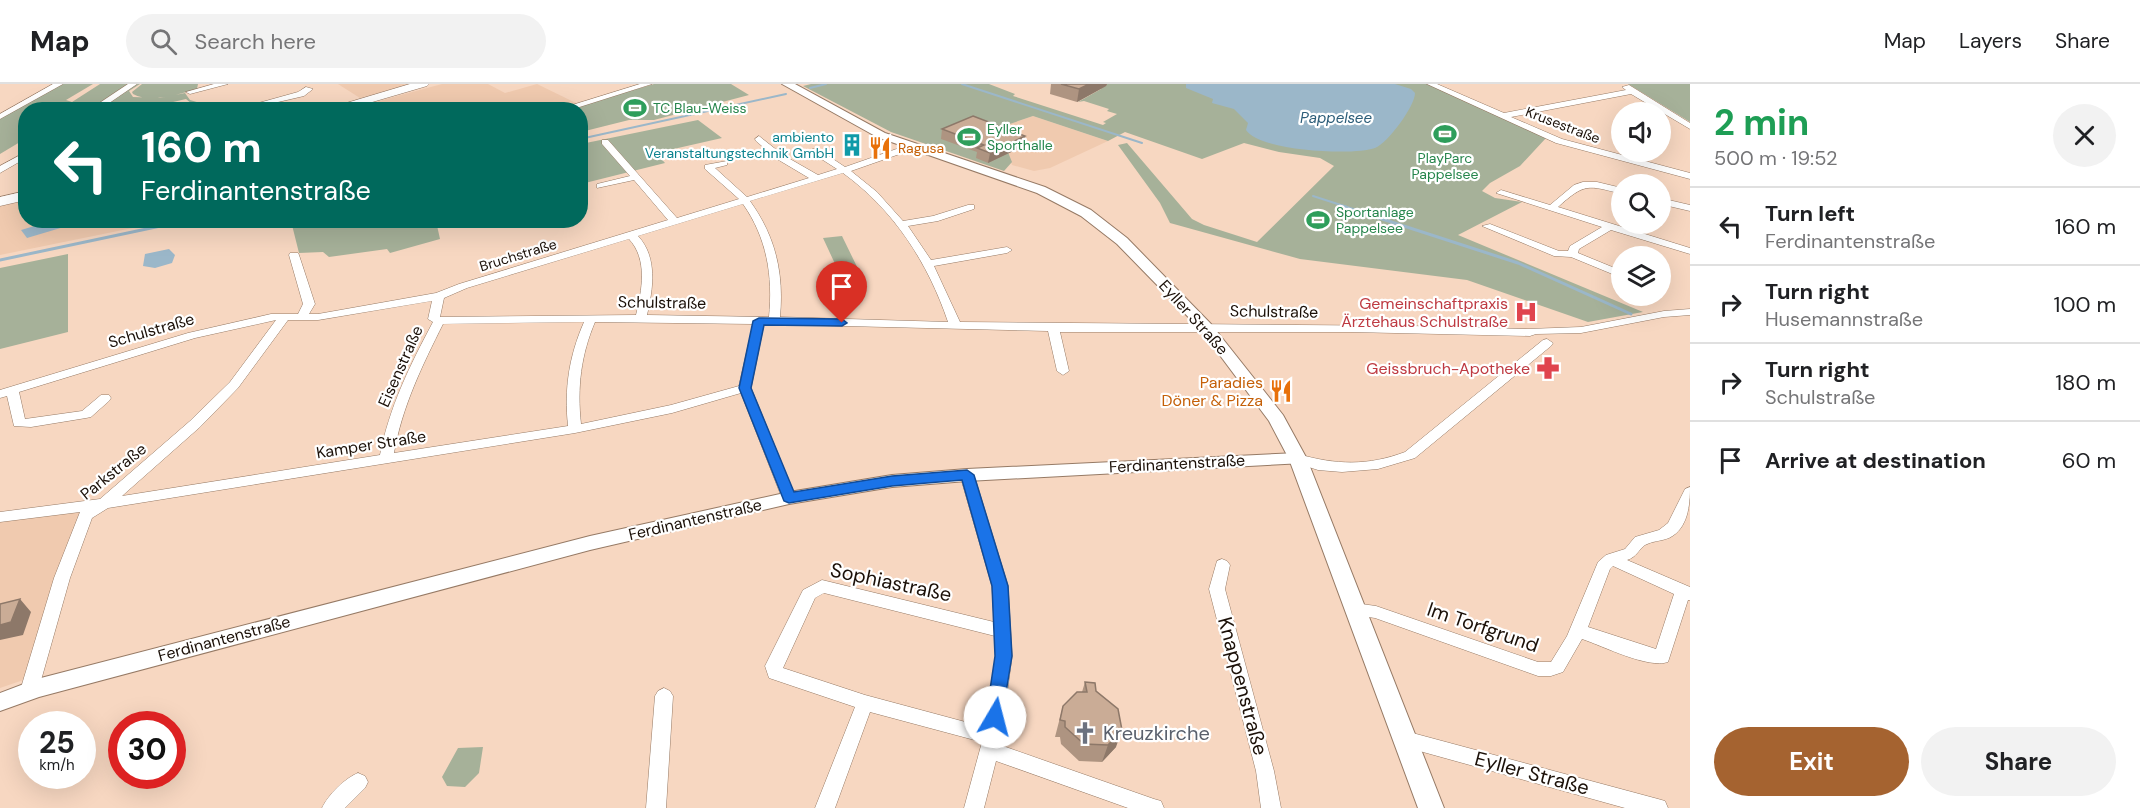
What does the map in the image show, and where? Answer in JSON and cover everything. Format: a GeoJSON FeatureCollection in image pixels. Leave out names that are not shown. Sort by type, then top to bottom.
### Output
{"type":"FeatureCollection","features":[{"type":"Feature","properties":{"kind":"main road"},"geometry":{"type":"LineString","coordinates":[[358,102],[423,84]]}},
{"type":"Feature","properties":{"kind":"main road"},"geometry":{"type":"LineString","coordinates":[[367,102],[431,84]]}},
{"type":"Feature","properties":{"kind":"main road","name":"Eyller Straße"},"geometry":{"type":"LineString","coordinates":[[787,84],[881,135],[1041,190],[1086,213],[1122,241],[1206,327],[1277,419],[1298,459],[1431,808]]}},
{"type":"Feature","properties":{"kind":"main road"},"geometry":{"type":"LineString","coordinates":[[0,202],[18,197]]}},
{"type":"Feature","properties":{"kind":"street"},"geometry":{"type":"LineString","coordinates":[[27,102],[59,84]]}},
{"type":"Feature","properties":{"kind":"street"},"geometry":{"type":"LineString","coordinates":[[105,102],[133,84]]}},
{"type":"Feature","properties":{"kind":"street"},"geometry":{"type":"LineString","coordinates":[[189,92],[224,84]]}},
{"type":"Feature","properties":{"kind":"street"},"geometry":{"type":"LineString","coordinates":[[587,102],[648,84]]}},
{"type":"Feature","properties":{"kind":"street","name":"Krusestraße"},"geometry":{"type":"LineString","coordinates":[[1431,84],[1559,141],[1690,176]]}},
{"type":"Feature","properties":{"kind":"street"},"geometry":{"type":"LineString","coordinates":[[1621,84],[1690,128]]}},
{"type":"Feature","properties":{"kind":"street"},"geometry":{"type":"LineString","coordinates":[[270,102],[302,94],[309,89]]}},
{"type":"Feature","properties":{"kind":"street"},"geometry":{"type":"LineString","coordinates":[[1503,116],[1633,92]]}},
{"type":"Feature","properties":{"kind":"street"},"geometry":{"type":"LineString","coordinates":[[0,117],[18,107]]}},
{"type":"Feature","properties":{"kind":"street"},"geometry":{"type":"LineString","coordinates":[[759,139],[780,157],[816,178]]}},
{"type":"Feature","properties":{"kind":"street"},"geometry":{"type":"LineString","coordinates":[[605,142],[675,221]]}},
{"type":"Feature","properties":{"kind":"street","name":"Bruchstraße"},"geometry":{"type":"LineString","coordinates":[[440,296],[463,286],[844,170],[911,147]]}},
{"type":"Feature","properties":{"kind":"street"},"geometry":{"type":"LineString","coordinates":[[815,151],[844,170],[876,196],[900,224],[928,264],[955,325]]}},
{"type":"Feature","properties":{"kind":"street"},"geometry":{"type":"LineString","coordinates":[[0,170],[18,159]]}},
{"type":"Feature","properties":{"kind":"street"},"geometry":{"type":"LineString","coordinates":[[697,170],[724,163]]}},
{"type":"Feature","properties":{"kind":"street"},"geometry":{"type":"LineString","coordinates":[[708,166],[745,200],[759,220],[769,243],[777,287],[774,322]]}},
{"type":"Feature","properties":{"kind":"street"},"geometry":{"type":"LineString","coordinates":[[600,186],[636,177]]}},
{"type":"Feature","properties":{"kind":"street"},"geometry":{"type":"LineString","coordinates":[[1552,208],[1578,186],[1586,183],[1611,189]]}},
{"type":"Feature","properties":{"kind":"street"},"geometry":{"type":"LineString","coordinates":[[1502,194],[1611,226]]}},
{"type":"Feature","properties":{"kind":"street"},"geometry":{"type":"LineString","coordinates":[[1671,204],[1690,208]]}},
{"type":"Feature","properties":{"kind":"street"},"geometry":{"type":"LineString","coordinates":[[900,224],[935,219],[971,207]]}},
{"type":"Feature","properties":{"kind":"street"},"geometry":{"type":"LineString","coordinates":[[1488,226],[1558,254],[1573,254],[1611,271]]}},
{"type":"Feature","properties":{"kind":"street"},"geometry":{"type":"LineString","coordinates":[[1573,254],[1574,248],[1611,226]]}},
{"type":"Feature","properties":{"kind":"street"},"geometry":{"type":"LineString","coordinates":[[1635,234],[1690,252]]}},
{"type":"Feature","properties":{"kind":"street"},"geometry":{"type":"LineString","coordinates":[[631,235],[643,254],[647,270],[647,293],[641,318]]}},
{"type":"Feature","properties":{"kind":"street"},"geometry":{"type":"LineString","coordinates":[[928,264],[1007,250]]}},
{"type":"Feature","properties":{"kind":"street"},"geometry":{"type":"LineString","coordinates":[[294,255],[309,304],[301,318]]}},
{"type":"Feature","properties":{"kind":"street"},"geometry":{"type":"LineString","coordinates":[[438,321],[434,319],[440,296]]}},
{"type":"Feature","properties":{"kind":"street","name":"Schulstraße"},"geometry":{"type":"LineString","coordinates":[[105,398],[86,414],[19,423],[6,392],[192,335],[271,317],[301,318],[440,296]]}},
{"type":"Feature","properties":{"kind":"street"},"geometry":{"type":"LineString","coordinates":[[1664,314],[1669,310],[1690,307]]}},
{"type":"Feature","properties":{"kind":"street"},"geometry":{"type":"LineString","coordinates":[[1548,338],[1664,314],[1690,312]]}},
{"type":"Feature","properties":{"kind":"street","name":"Parkstraße"},"geometry":{"type":"LineString","coordinates":[[28,691],[62,578],[86,515],[104,504],[195,424],[234,385],[285,316]]}},
{"type":"Feature","properties":{"kind":"street"},"geometry":{"type":"LineString","coordinates":[[575,429],[572,386],[574,362],[591,318]]}},
{"type":"Feature","properties":{"kind":"street","name":"Schulstraße"},"geometry":{"type":"LineString","coordinates":[[438,321],[641,318],[1053,328],[1206,327],[1530,333],[1534,339],[1548,338]]}},
{"type":"Feature","properties":{"kind":"street","name":"Eisenstraße"},"geometry":{"type":"LineString","coordinates":[[386,460],[395,417],[407,385],[438,321]]}},
{"type":"Feature","properties":{"kind":"street"},"geometry":{"type":"LineString","coordinates":[[759,321],[745,388],[789,498]]}},
{"type":"Feature","properties":{"kind":"street"},"geometry":{"type":"LineString","coordinates":[[1053,328],[1063,371]]}},
{"type":"Feature","properties":{"kind":"street","name":"Ferdinantenstraße"},"geometry":{"type":"LineString","coordinates":[[0,702],[28,691],[590,543],[789,498],[892,481],[967,475],[1231,460],[1298,459],[1321,467],[1382,464],[1403,458],[1430,439],[1548,338]]}},
{"type":"Feature","properties":{"kind":"street","name":"Kamper Straße"},"geometry":{"type":"LineString","coordinates":[[0,517],[104,504],[575,429],[672,409],[745,388]]}},
{"type":"Feature","properties":{"kind":"street"},"geometry":{"type":"LineString","coordinates":[[967,475],[1000,586],[1004,656],[991,744],[974,808]]}},
{"type":"Feature","properties":{"kind":"street"},"geometry":{"type":"LineString","coordinates":[[1611,559],[1630,553],[1640,541],[1664,534],[1674,525],[1690,492]]}},
{"type":"Feature","properties":{"kind":"street"},"geometry":{"type":"LineString","coordinates":[[1578,630],[1650,656],[1662,657],[1687,592],[1611,559]]}},
{"type":"Feature","properties":{"kind":"street","name":"Im Torfgrund"},"geometry":{"type":"LineString","coordinates":[[1354,609],[1376,612],[1538,669],[1554,669],[1560,664],[1578,630],[1603,566],[1611,559]]}},
{"type":"Feature","properties":{"kind":"street","name":"Knappenstraße"},"geometry":{"type":"LineString","coordinates":[[1222,565],[1217,589],[1265,771],[1271,808]]}},
{"type":"Feature","properties":{"kind":"street","name":"Sophiastraße"},"geometry":{"type":"LineString","coordinates":[[991,744],[775,674],[774,666],[808,594],[822,586],[1002,631]]}},
{"type":"Feature","properties":{"kind":"street"},"geometry":{"type":"LineString","coordinates":[[656,808],[664,696]]}},
{"type":"Feature","properties":{"kind":"street"},"geometry":{"type":"LineString","coordinates":[[825,808],[865,703]]}},
{"type":"Feature","properties":{"kind":"street","name":"Eyller Straße"},"geometry":{"type":"LineString","coordinates":[[1405,739],[1658,808]]}},
{"type":"Feature","properties":{"kind":"street"},"geometry":{"type":"LineString","coordinates":[[991,744],[1154,808]]}},
{"type":"Feature","properties":{"kind":"street"},"geometry":{"type":"LineString","coordinates":[[332,808],[358,782]]}},
{"type":"Feature","properties":{"kind":"shaded area"},"geometry":{"type":"Polygon","coordinates":[[[338,84],[410,84],[360,98],[338,84]]]}},
{"type":"Feature","properties":{"kind":"shaded area"},"geometry":{"type":"Polygon","coordinates":[[[442,84],[488,84],[505,93],[537,84],[574,102],[375,102],[442,84]]]}},
{"type":"Feature","properties":{"kind":"shaded area"},"geometry":{"type":"Polygon","coordinates":[[[1033,116],[1108,141],[1050,168],[1034,171],[1012,165],[997,128],[1033,116]]]}},
{"type":"Feature","properties":{"kind":"shaded area"},"geometry":{"type":"Polygon","coordinates":[[[18,198],[18,228],[133,228],[0,255],[0,203],[18,198]]]}},
{"type":"Feature","properties":{"kind":"shaded area"},"geometry":{"type":"Polygon","coordinates":[[[85,509],[94,514],[82,538],[35,676],[0,688],[0,520],[85,509]]]}},
{"type":"Feature","properties":{"kind":"green space"},"geometry":{"type":"Polygon","coordinates":[[[59,84],[93,84],[66,100],[72,102],[27,102],[59,84]]]}},
{"type":"Feature","properties":{"kind":"green space"},"geometry":{"type":"Polygon","coordinates":[[[100,84],[130,84],[103,102],[72,102],[100,84]]]}},
{"type":"Feature","properties":{"kind":"green space"},"geometry":{"type":"Polygon","coordinates":[[[134,84],[140,84],[129,91],[133,97],[160,98],[185,93],[190,100],[197,102],[190,102],[186,99],[173,102],[108,102],[134,84]]]}},
{"type":"Feature","properties":{"kind":"green space"},"geometry":{"type":"Polygon","coordinates":[[[142,84],[198,84],[197,89],[165,97],[148,98],[140,97],[132,92],[142,84]]]}},
{"type":"Feature","properties":{"kind":"green space","name":"TC Blau-Weiss"},"geometry":{"type":"Polygon","coordinates":[[[654,84],[731,84],[749,95],[654,120],[629,120],[588,130],[588,103],[654,84]]]}},
{"type":"Feature","properties":{"kind":"green space"},"geometry":{"type":"Polygon","coordinates":[[[811,84],[989,84],[1015,94],[1013,96],[1103,125],[1106,123],[1103,122],[1117,114],[1084,101],[1078,102],[1101,89],[1099,84],[1428,84],[1546,138],[1520,166],[1490,183],[1482,191],[1495,198],[1522,202],[1458,235],[1611,299],[1611,306],[1629,306],[1643,312],[1588,322],[1467,280],[1300,259],[1170,223],[1160,203],[1118,145],[1127,143],[1192,219],[1257,242],[1334,166],[1320,158],[1279,152],[1244,143],[1202,159],[1125,132],[1108,141],[1033,116],[998,128],[1012,162],[1004,171],[891,132],[803,86],[811,84]]]}},
{"type":"Feature","properties":{"kind":"green space"},"geometry":{"type":"Polygon","coordinates":[[[1628,84],[1690,84],[1690,122],[1671,110],[1671,102],[1657,102],[1628,84]]]}},
{"type":"Feature","properties":{"kind":"green space"},"geometry":{"type":"Polygon","coordinates":[[[18,107],[18,143],[0,154],[0,117],[18,107]]]}},
{"type":"Feature","properties":{"kind":"green space"},"geometry":{"type":"Polygon","coordinates":[[[698,120],[722,138],[656,153],[665,163],[588,182],[588,143],[698,120]]]}},
{"type":"Feature","properties":{"kind":"green space"},"geometry":{"type":"Polygon","coordinates":[[[293,228],[438,228],[440,239],[390,253],[387,249],[329,257],[323,252],[299,253],[293,228]]]}},
{"type":"Feature","properties":{"kind":"green space"},"geometry":{"type":"Polygon","coordinates":[[[842,236],[861,275],[855,276],[853,281],[843,281],[823,238],[842,236]]]}},
{"type":"Feature","properties":{"kind":"green space"},"geometry":{"type":"Polygon","coordinates":[[[68,254],[68,332],[0,349],[0,268],[68,254]]]}},
{"type":"Feature","properties":{"kind":"green space"},"geometry":{"type":"Polygon","coordinates":[[[483,747],[479,773],[465,787],[447,786],[442,777],[458,748],[483,747]]]}},
{"type":"Feature","properties":{"kind":"water","name":"Pappelsee"},"geometry":{"type":"Polygon","coordinates":[[[1186,84],[1395,84],[1411,89],[1415,93],[1406,115],[1387,139],[1375,148],[1347,152],[1287,147],[1254,137],[1246,130],[1248,123],[1234,109],[1212,103],[1213,99],[1186,88],[1186,84]]]}},
{"type":"Feature","properties":{"kind":"water"},"geometry":{"type":"Polygon","coordinates":[[[28,228],[61,228],[27,238],[21,230],[28,228]]]}},
{"type":"Feature","properties":{"kind":"water"},"geometry":{"type":"Polygon","coordinates":[[[169,249],[175,255],[172,263],[155,268],[143,266],[145,254],[169,249]]]}},
{"type":"Feature","properties":{"kind":"building"},"geometry":{"type":"Polygon","coordinates":[[[1061,84],[1089,84],[1079,89],[1061,84]]]}},
{"type":"Feature","properties":{"kind":"building"},"geometry":{"type":"Polygon","coordinates":[[[973,116],[1025,136],[990,153],[977,148],[984,145],[942,129],[973,116]]]}},
{"type":"Feature","properties":{"kind":"building"},"geometry":{"type":"Polygon","coordinates":[[[20,599],[11,622],[0,625],[0,604],[20,599]]]}},
{"type":"Feature","properties":{"kind":"building"},"geometry":{"type":"Polygon","coordinates":[[[1085,682],[1095,683],[1096,691],[1118,709],[1122,730],[1108,745],[1084,744],[1065,727],[1065,721],[1060,720],[1063,706],[1077,692],[1087,692],[1085,682]]]}},
{"type":"Feature","properties":{"kind":"waterway"},"geometry":{"type":"LineString","coordinates":[[810,88],[826,84]]}},
{"type":"Feature","properties":{"kind":"waterway"},"geometry":{"type":"LineString","coordinates":[[962,84],[1142,143]]}},
{"type":"Feature","properties":{"kind":"waterway"},"geometry":{"type":"LineString","coordinates":[[588,137],[786,94]]}},
{"type":"Feature","properties":{"kind":"waterway"},"geometry":{"type":"LineString","coordinates":[[1313,196],[1347,207]]}},
{"type":"Feature","properties":{"kind":"waterway"},"geometry":{"type":"LineString","coordinates":[[1342,206],[1518,263],[1631,314]]}},
{"type":"Feature","properties":{"kind":"waterway"},"geometry":{"type":"LineString","coordinates":[[0,260],[151,228]]}},
{"type":"Feature","properties":{"kind":"place","name":"TC Blau-Weiss"},"geometry":{"type":"Point","coordinates":[635,108]}},
{"type":"Feature","properties":{"kind":"place","name":"PlayParc Pappelsee"},"geometry":{"type":"Point","coordinates":[1445,134]}},
{"type":"Feature","properties":{"kind":"place","name":"Eyller Sporthalle"},"geometry":{"type":"Point","coordinates":[969,137]}},
{"type":"Feature","properties":{"kind":"place","name":"ambiento Veranstaltungstechnik GmbH"},"geometry":{"type":"Point","coordinates":[852,145]}},
{"type":"Feature","properties":{"kind":"place","name":"Ragusa"},"geometry":{"type":"Point","coordinates":[880,148]}},
{"type":"Feature","properties":{"kind":"place","name":"Sportanlage Pappelsee"},"geometry":{"type":"Point","coordinates":[1318,220]}},
{"type":"Feature","properties":{"kind":"place","name":"Gemeinschaftpraxis Ärztehaus Schulstraße"},"geometry":{"type":"Point","coordinates":[1526,312]}},
{"type":"Feature","properties":{"kind":"place","name":"Geissbruch-Apotheke"},"geometry":{"type":"Point","coordinates":[1548,368]}},
{"type":"Feature","properties":{"kind":"place","name":"Paradies Döner & Pizza"},"geometry":{"type":"Point","coordinates":[1281,391]}},
{"type":"Feature","properties":{"kind":"place","name":"Kreuzkirche"},"geometry":{"type":"Point","coordinates":[1085,733]}},
{"type":"Feature","properties":{"kind":"route"},"geometry":{"type":"LineString","coordinates":[[842,323],[759,321],[745,388],[789,498],[892,481],[967,475],[1000,586],[1004,656],[995,717]]}}]}
